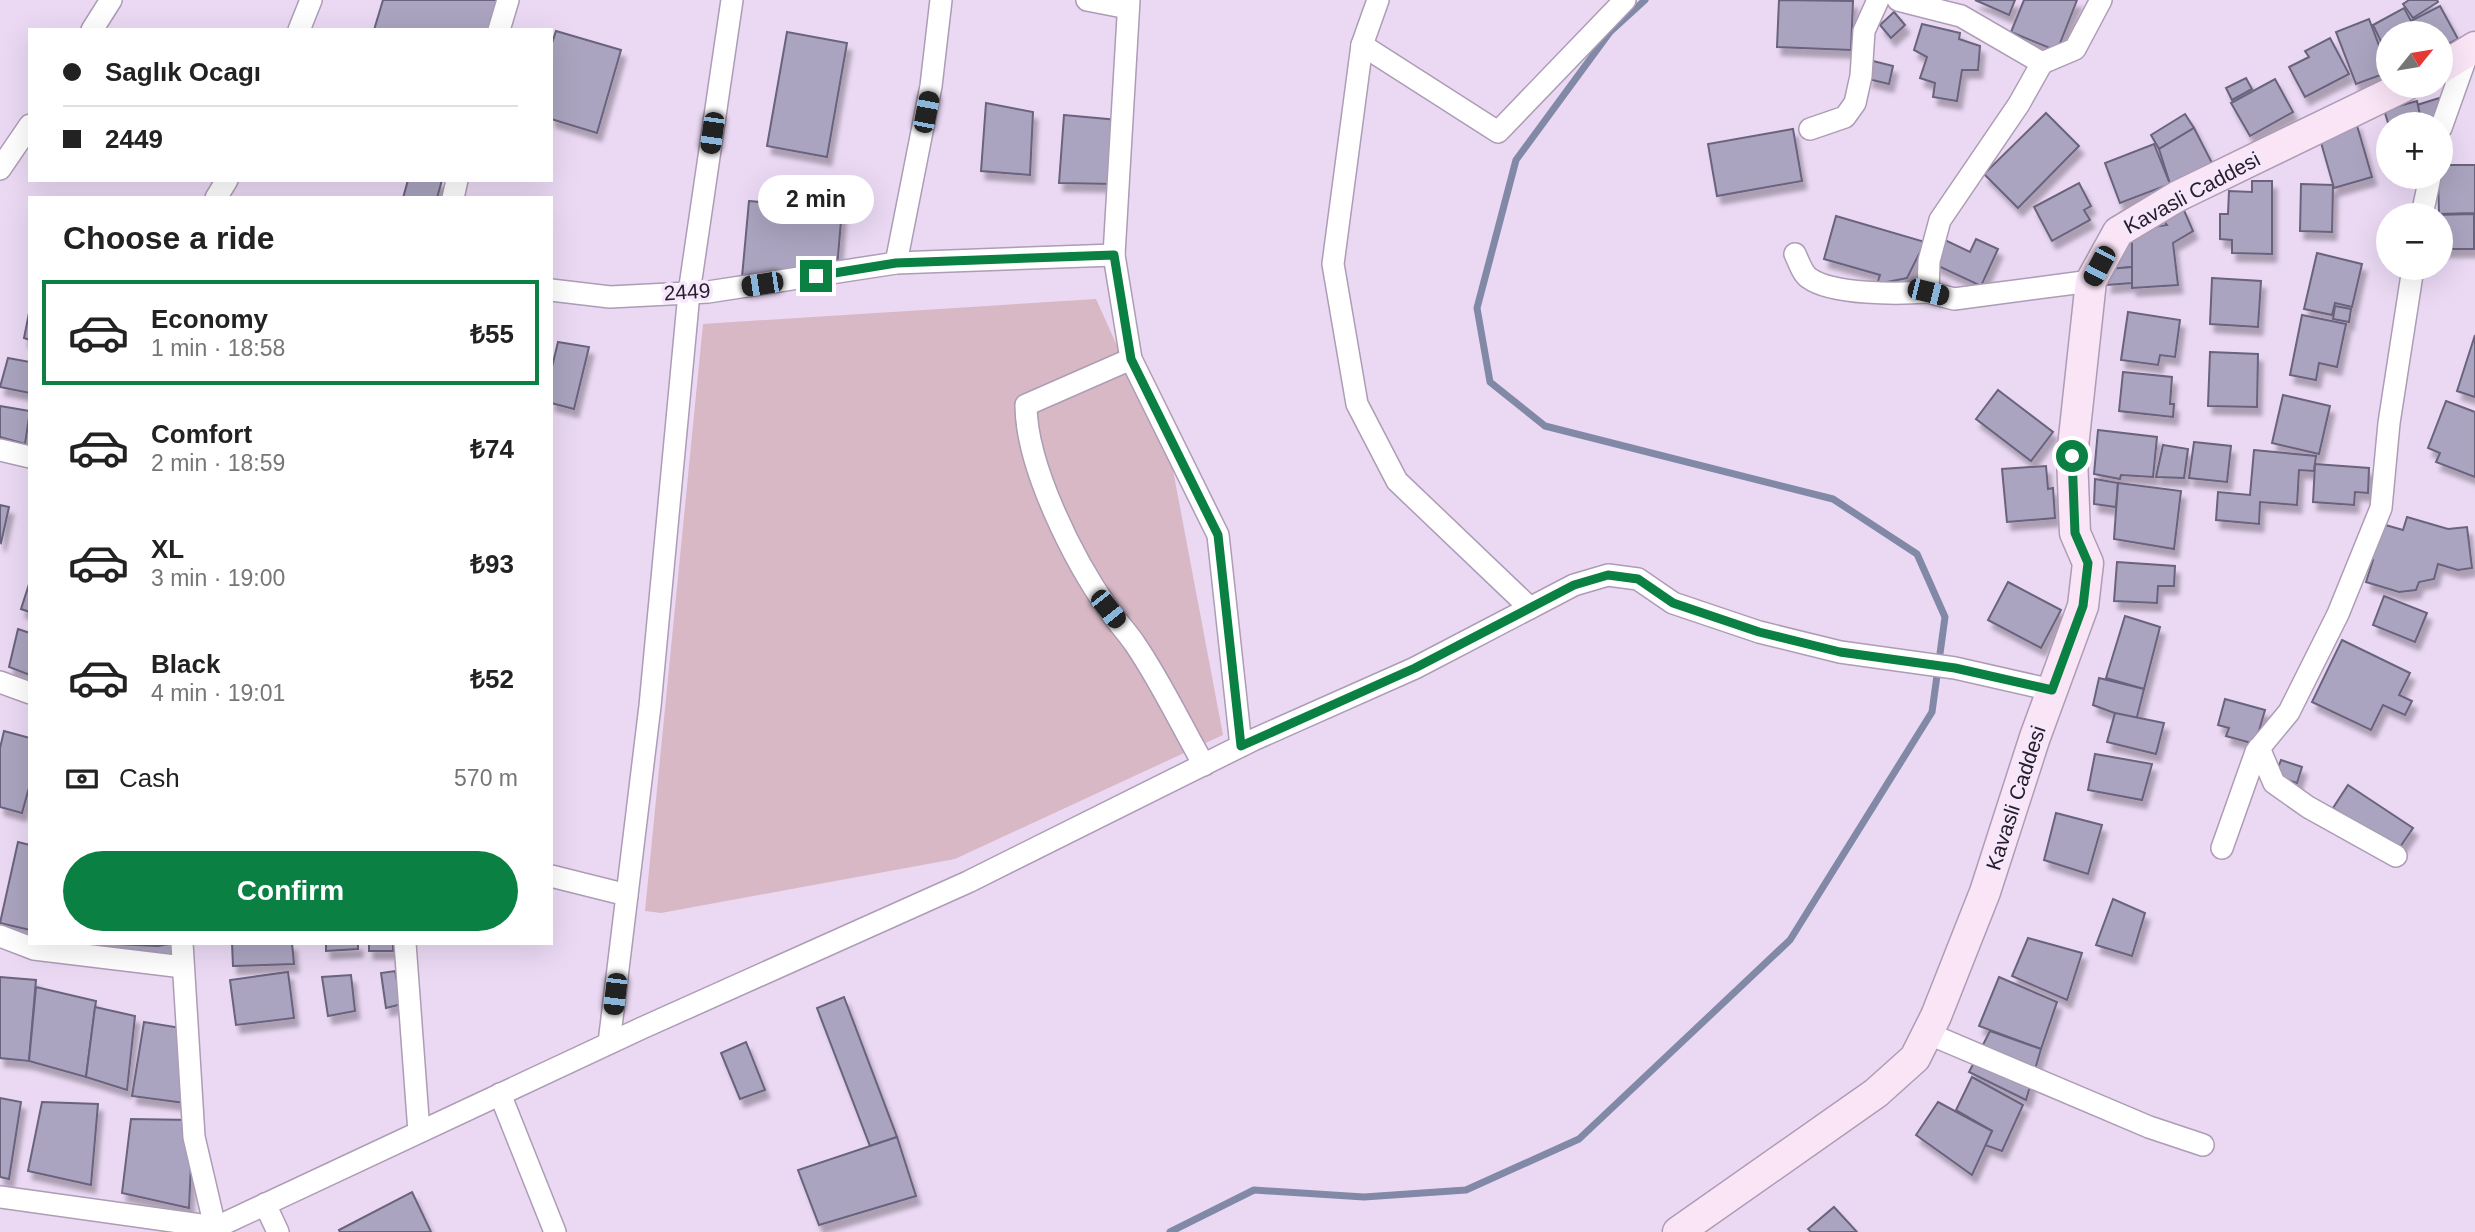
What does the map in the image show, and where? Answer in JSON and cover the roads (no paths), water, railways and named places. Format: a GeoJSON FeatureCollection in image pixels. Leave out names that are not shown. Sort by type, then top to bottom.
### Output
{"type":"FeatureCollection","features":[{"type":"Feature","properties":{"kind":"street"},"geometry":{"type":"LineString","coordinates":[[93,28],[111,0]]}},
{"type":"Feature","properties":{"kind":"street"},"geometry":{"type":"LineString","coordinates":[[300,28],[311,0]]}},
{"type":"Feature","properties":{"kind":"street"},"geometry":{"type":"LineString","coordinates":[[500,28],[508,0]]}},
{"type":"Feature","properties":{"kind":"street"},"geometry":{"type":"LineString","coordinates":[[609,1043],[650,706],[689,293],[732,0]]}},
{"type":"Feature","properties":{"kind":"street"},"geometry":{"type":"LineString","coordinates":[[896,263],[931,86],[941,0]]}},
{"type":"Feature","properties":{"kind":"street"},"geometry":{"type":"LineString","coordinates":[[1087,0],[1128,4],[1114,255],[1131,359],[1218,535],[1241,746]]}},
{"type":"Feature","properties":{"kind":"street"},"geometry":{"type":"LineString","coordinates":[[1378,0],[1362,45],[1333,264],[1357,404],[1397,481],[1530,608]]}},
{"type":"Feature","properties":{"kind":"street"},"geometry":{"type":"LineString","coordinates":[[1362,45],[1499,132],[1625,0]]}},
{"type":"Feature","properties":{"kind":"street"},"geometry":{"type":"LineString","coordinates":[[1810,129],[1845,117],[1855,103],[1861,76],[1864,31],[1878,0]]}},
{"type":"Feature","properties":{"kind":"street"},"geometry":{"type":"LineString","coordinates":[[1898,0],[1961,16],[2042,63]]}},
{"type":"Feature","properties":{"kind":"street"},"geometry":{"type":"LineString","coordinates":[[1928,292],[1928,261],[1940,220],[2019,104],[2042,63],[2075,49],[2101,0]]}},
{"type":"Feature","properties":{"kind":"street"},"geometry":{"type":"LineString","coordinates":[[2454,60],[2472,49]]}},
{"type":"Feature","properties":{"kind":"street"},"geometry":{"type":"LineString","coordinates":[[2447,112],[2472,49]]}},
{"type":"Feature","properties":{"kind":"street","name":"Kavasli Caddesi"},"geometry":{"type":"LineString","coordinates":[[1678,1232],[1876,1093],[1915,1058],[1927,1033],[1985,892],[2083,606],[2088,563],[2075,533],[2072,456],[2091,281],[2118,232],[2178,196],[2379,98]]}},
{"type":"Feature","properties":{"kind":"street"},"geometry":{"type":"LineString","coordinates":[[0,169],[28,128]]}},
{"type":"Feature","properties":{"kind":"street"},"geometry":{"type":"LineString","coordinates":[[1795,254],[1806,276],[1822,285],[1887,292],[1928,292],[1954,299],[2091,281]]}},
{"type":"Feature","properties":{"kind":"street","name":"2449"},"geometry":{"type":"LineString","coordinates":[[553,290],[610,297],[689,293],[896,263],[1114,255]]}},
{"type":"Feature","properties":{"kind":"street"},"geometry":{"type":"LineString","coordinates":[[2222,848],[2259,748],[2289,712],[2338,614],[2381,508],[2389,423],[2411,280]]}},
{"type":"Feature","properties":{"kind":"street"},"geometry":{"type":"LineString","coordinates":[[1131,359],[1026,405],[1026,426],[1038,475],[1066,535],[1108,609],[1135,644],[1204,765]]}},
{"type":"Feature","properties":{"kind":"street"},"geometry":{"type":"LineString","coordinates":[[0,450],[28,457]]}},
{"type":"Feature","properties":{"kind":"street"},"geometry":{"type":"LineString","coordinates":[[0,1197],[210,1230],[609,1043],[968,882],[1241,746],[1415,668],[1574,585],[1608,575],[1638,579],[1673,603],[1759,632],[1840,652],[1955,668],[2052,690]]}},
{"type":"Feature","properties":{"kind":"street"},"geometry":{"type":"LineString","coordinates":[[0,682],[28,692]]}},
{"type":"Feature","properties":{"kind":"street"},"geometry":{"type":"LineString","coordinates":[[2259,748],[2274,783],[2308,807],[2396,856]]}},
{"type":"Feature","properties":{"kind":"street"},"geometry":{"type":"LineString","coordinates":[[553,876],[627,895]]}},
{"type":"Feature","properties":{"kind":"street"},"geometry":{"type":"LineString","coordinates":[[0,936],[34,949],[184,967]]}},
{"type":"Feature","properties":{"kind":"street"},"geometry":{"type":"LineString","coordinates":[[182,945],[194,1137],[210,1230]]}},
{"type":"Feature","properties":{"kind":"street"},"geometry":{"type":"LineString","coordinates":[[405,945],[419,1132]]}},
{"type":"Feature","properties":{"kind":"street"},"geometry":{"type":"LineString","coordinates":[[1927,1033],[2149,1127],[2203,1145]]}},
{"type":"Feature","properties":{"kind":"street"},"geometry":{"type":"LineString","coordinates":[[500,1094],[555,1232]]}},
{"type":"Feature","properties":{"kind":"street"},"geometry":{"type":"LineString","coordinates":[[265,1204],[278,1232]]}},
{"type":"Feature","properties":{"kind":"waterway"},"geometry":{"type":"LineString","coordinates":[[1170,1232],[1254,1190],[1364,1197],[1466,1190],[1579,1139],[1790,940],[1932,712],[1945,617],[1917,554],[1833,499],[1545,426],[1490,382],[1477,308],[1516,160],[1610,32],[1645,0]]}}]}
